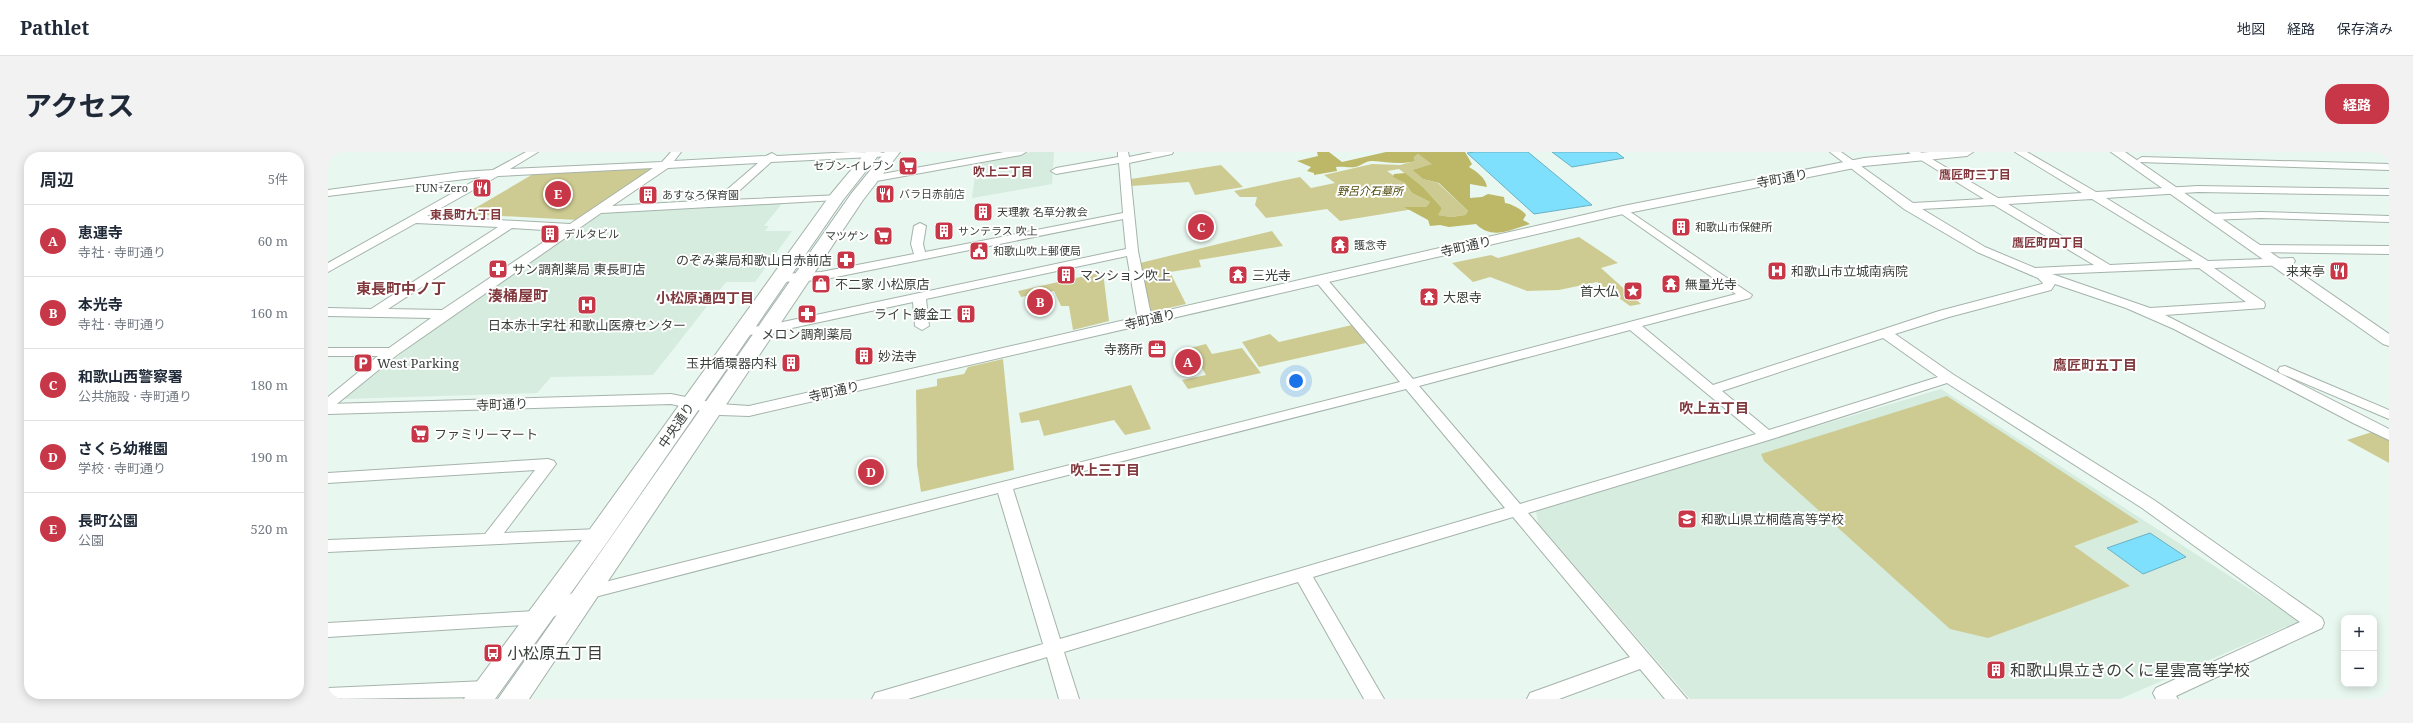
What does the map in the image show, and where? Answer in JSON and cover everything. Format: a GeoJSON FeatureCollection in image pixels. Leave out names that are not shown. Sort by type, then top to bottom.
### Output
{"type":"FeatureCollection","features":[{"type":"Feature","properties":{"kind":"highway","name":"中央通り"},"geometry":{"type":"LineString","coordinates":[[482,694],[599,535],[702,404],[791,278],[871,179],[883,152]]}},
{"type":"Feature","properties":{"kind":"highway","name":"中央通り"},"geometry":{"type":"LineString","coordinates":[[791,278],[837,197],[883,152]]}},
{"type":"Feature","properties":{"kind":"highway","name":"中央通り"},"geometry":{"type":"LineString","coordinates":[[513,699],[585,593],[702,404]]}},
{"type":"Feature","properties":{"kind":"street"},"geometry":{"type":"LineString","coordinates":[[328,268],[412,219],[533,152]]}},
{"type":"Feature","properties":{"kind":"street"},"geometry":{"type":"LineString","coordinates":[[328,404],[392,352],[445,314],[665,165],[676,152]]}},
{"type":"Feature","properties":{"kind":"street"},"geometry":{"type":"LineString","coordinates":[[328,193],[461,175],[665,165],[773,155],[883,152]]}},
{"type":"Feature","properties":{"kind":"street"},"geometry":{"type":"LineString","coordinates":[[871,179],[1021,152]]}},
{"type":"Feature","properties":{"kind":"street"},"geometry":{"type":"LineString","coordinates":[[1056,171],[1124,158],[1168,152]]}},
{"type":"Feature","properties":{"kind":"street"},"geometry":{"type":"LineString","coordinates":[[1835,152],[1924,218],[2002,259],[2038,274],[2104,294],[2149,312],[2229,350],[2389,435]]}},
{"type":"Feature","properties":{"kind":"street","name":"寺町通り"},"geometry":{"type":"LineString","coordinates":[[328,409],[671,399],[702,404],[721,412],[749,411],[1623,210],[1852,165],[1916,154],[1967,152]]}},
{"type":"Feature","properties":{"kind":"street"},"geometry":{"type":"LineString","coordinates":[[2020,152],[2092,194],[2202,263],[2258,305],[2149,312]]}},
{"type":"Feature","properties":{"kind":"street"},"geometry":{"type":"LineString","coordinates":[[2117,152],[2179,191],[2273,255],[2389,340]]}},
{"type":"Feature","properties":{"kind":"street"},"geometry":{"type":"LineString","coordinates":[[2130,152],[2142,160],[2179,191]]}},
{"type":"Feature","properties":{"kind":"street"},"geometry":{"type":"LineString","coordinates":[[1916,154],[2107,268]]}},
{"type":"Feature","properties":{"kind":"street"},"geometry":{"type":"LineString","coordinates":[[719,203],[773,155]]}},
{"type":"Feature","properties":{"kind":"street"},"geometry":{"type":"LineString","coordinates":[[1124,158],[1132,251],[1145,320]]}},
{"type":"Feature","properties":{"kind":"street"},"geometry":{"type":"LineString","coordinates":[[2142,160],[2389,167]]}},
{"type":"Feature","properties":{"kind":"street"},"geometry":{"type":"LineString","coordinates":[[1908,207],[2092,194],[2179,191],[2389,192]]}},
{"type":"Feature","properties":{"kind":"street"},"geometry":{"type":"LineString","coordinates":[[599,210],[837,197]]}},
{"type":"Feature","properties":{"kind":"street"},"geometry":{"type":"LineString","coordinates":[[328,630],[403,627],[539,617],[585,593],[1004,485],[1409,384],[1631,324],[1746,295],[1623,210]]}},
{"type":"Feature","properties":{"kind":"street"},"geometry":{"type":"LineString","coordinates":[[791,278],[821,276],[1129,215]]}},
{"type":"Feature","properties":{"kind":"street"},"geometry":{"type":"LineString","coordinates":[[2216,216],[2389,219]]}},
{"type":"Feature","properties":{"kind":"street"},"geometry":{"type":"LineString","coordinates":[[2216,216],[2257,249],[2289,261],[2389,328]]}},
{"type":"Feature","properties":{"kind":"street"},"geometry":{"type":"LineString","coordinates":[[412,219],[574,228]]}},
{"type":"Feature","properties":{"kind":"street"},"geometry":{"type":"LineString","coordinates":[[375,312],[509,225]]}},
{"type":"Feature","properties":{"kind":"street"},"geometry":{"type":"LineString","coordinates":[[920,226],[917,244],[920,256]]}},
{"type":"Feature","properties":{"kind":"street"},"geometry":{"type":"LineString","coordinates":[[2038,274],[2107,268],[2202,263],[2273,255],[2389,250]]}},
{"type":"Feature","properties":{"kind":"street"},"geometry":{"type":"LineString","coordinates":[[754,331],[1132,251]]}},
{"type":"Feature","properties":{"kind":"street"},"geometry":{"type":"LineString","coordinates":[[1711,390],[1944,314],[2047,288],[2050,282],[2038,274]]}},
{"type":"Feature","properties":{"kind":"street"},"geometry":{"type":"LineString","coordinates":[[1321,280],[1676,699]]}},
{"type":"Feature","properties":{"kind":"street"},"geometry":{"type":"LineString","coordinates":[[919,297],[922,326]]}},
{"type":"Feature","properties":{"kind":"street"},"geometry":{"type":"LineString","coordinates":[[328,312],[445,314]]}},
{"type":"Feature","properties":{"kind":"street"},"geometry":{"type":"LineString","coordinates":[[1631,324],[1767,436]]}},
{"type":"Feature","properties":{"kind":"street"},"geometry":{"type":"LineString","coordinates":[[1886,334],[1949,378],[2148,504],[2315,623],[2163,693],[2168,699]]}},
{"type":"Feature","properties":{"kind":"street"},"geometry":{"type":"LineString","coordinates":[[2229,350],[2260,360],[2389,415]]}},
{"type":"Feature","properties":{"kind":"street"},"geometry":{"type":"LineString","coordinates":[[328,352],[392,352]]}},
{"type":"Feature","properties":{"kind":"street"},"geometry":{"type":"LineString","coordinates":[[882,699],[1767,436],[1949,378]]}},
{"type":"Feature","properties":{"kind":"street"},"geometry":{"type":"LineString","coordinates":[[328,478],[548,464],[490,539]]}},
{"type":"Feature","properties":{"kind":"street"},"geometry":{"type":"LineString","coordinates":[[1004,485],[1069,699]]}},
{"type":"Feature","properties":{"kind":"street"},"geometry":{"type":"LineString","coordinates":[[328,546],[599,535]]}},
{"type":"Feature","properties":{"kind":"street"},"geometry":{"type":"LineString","coordinates":[[1302,573],[1374,699]]}},
{"type":"Feature","properties":{"kind":"street"},"geometry":{"type":"LineString","coordinates":[[1537,699],[1644,660]]}},
{"type":"Feature","properties":{"kind":"street"},"geometry":{"type":"LineString","coordinates":[[328,696],[482,694]]}},
{"type":"Feature","properties":{"kind":"shaded area"},"geometry":{"type":"Polygon","coordinates":[[[1031,152],[1054,152],[1052,184],[972,198],[977,162],[1031,152]]]}},
{"type":"Feature","properties":{"kind":"shaded area"},"geometry":{"type":"Polygon","coordinates":[[[1317,152],[1329,152],[1342,162],[1386,152],[1465,152],[1472,164],[1469,167],[1483,178],[1487,187],[1470,184],[1470,198],[1482,197],[1488,194],[1504,197],[1505,203],[1525,213],[1526,215],[1523,220],[1530,224],[1508,231],[1495,233],[1488,232],[1476,224],[1449,227],[1440,225],[1430,226],[1428,220],[1404,207],[1426,207],[1430,202],[1412,193],[1405,183],[1393,177],[1394,174],[1405,173],[1423,187],[1442,208],[1438,215],[1451,217],[1465,215],[1468,211],[1439,183],[1423,179],[1412,170],[1432,164],[1418,154],[1414,157],[1415,161],[1394,163],[1370,161],[1355,167],[1336,167],[1337,171],[1314,175],[1314,173],[1307,171],[1311,167],[1297,161],[1318,156],[1317,152]]]}},
{"type":"Feature","properties":{"kind":"shaded area","name":"日本赤十字社 和歌山医療センター"},"geometry":{"type":"Polygon","coordinates":[[[784,201],[764,226],[769,226],[765,231],[792,231],[755,282],[726,282],[653,375],[551,377],[537,393],[343,399],[433,329],[599,215],[606,213],[784,201]]]}},
{"type":"Feature","properties":{"kind":"shaded area"},"geometry":{"type":"Polygon","coordinates":[[[1941,389],[2299,621],[2120,699],[1690,699],[1538,523],[1536,511],[1941,389]]]}},
{"type":"Feature","properties":{"kind":"green space","name":"野呂介石墓所"},"geometry":{"type":"Polygon","coordinates":[[[1418,154],[1433,164],[1412,170],[1423,179],[1438,183],[1468,211],[1465,215],[1451,217],[1437,215],[1442,208],[1423,187],[1399,169],[1387,171],[1405,183],[1412,193],[1430,202],[1426,207],[1340,221],[1327,209],[1266,218],[1255,205],[1257,197],[1240,197],[1234,191],[1300,177],[1311,188],[1335,183],[1324,175],[1372,164],[1400,165],[1415,161],[1414,157],[1418,154]]]}},
{"type":"Feature","properties":{"kind":"green space"},"geometry":{"type":"Polygon","coordinates":[[[1221,165],[1243,187],[1195,195],[1189,182],[1131,186],[1131,179],[1221,165]]]}},
{"type":"Feature","properties":{"kind":"green space"},"geometry":{"type":"Polygon","coordinates":[[[654,168],[578,220],[465,214],[535,173],[654,168]]]}},
{"type":"Feature","properties":{"kind":"green space"},"geometry":{"type":"Polygon","coordinates":[[[1272,231],[1283,246],[1199,260],[1201,267],[1170,272],[1186,304],[1151,312],[1140,263],[1272,231]]]}},
{"type":"Feature","properties":{"kind":"green space"},"geometry":{"type":"Polygon","coordinates":[[[1579,237],[1618,263],[1601,268],[1641,304],[1630,306],[1597,282],[1559,290],[1527,291],[1490,277],[1473,282],[1452,263],[1491,255],[1498,258],[1579,237]]]}},
{"type":"Feature","properties":{"kind":"green space"},"geometry":{"type":"Polygon","coordinates":[[[1103,272],[1109,321],[1073,330],[1069,306],[1061,306],[1054,291],[1021,297],[1018,291],[1103,272]]]}},
{"type":"Feature","properties":{"kind":"green space"},"geometry":{"type":"Polygon","coordinates":[[[1352,325],[1366,343],[1259,367],[1242,342],[1270,334],[1279,342],[1352,325]]]}},
{"type":"Feature","properties":{"kind":"green space"},"geometry":{"type":"Polygon","coordinates":[[[1206,344],[1212,354],[1242,348],[1261,373],[1188,389],[1182,380],[1206,375],[1190,348],[1206,344]]]}},
{"type":"Feature","properties":{"kind":"green space"},"geometry":{"type":"Polygon","coordinates":[[[1003,359],[1014,470],[921,492],[917,465],[916,390],[937,386],[937,379],[964,374],[968,367],[1003,359]]]}},
{"type":"Feature","properties":{"kind":"green space"},"geometry":{"type":"Polygon","coordinates":[[[1131,385],[1151,429],[1125,435],[1114,420],[1044,436],[1039,420],[1021,423],[1019,413],[1131,385]]]}},
{"type":"Feature","properties":{"kind":"green space"},"geometry":{"type":"Polygon","coordinates":[[[1947,396],[2139,522],[2074,546],[2130,586],[1988,638],[1950,629],[1764,461],[1761,454],[1947,396]]]}},
{"type":"Feature","properties":{"kind":"green space"},"geometry":{"type":"Polygon","coordinates":[[[2372,432],[2389,440],[2389,463],[2347,440],[2372,432]]]}},
{"type":"Feature","properties":{"kind":"water"},"geometry":{"type":"Polygon","coordinates":[[[1528,152],[1592,205],[1534,214],[1467,153],[1528,152]]]}},
{"type":"Feature","properties":{"kind":"water"},"geometry":{"type":"Polygon","coordinates":[[[1552,152],[1616,152],[1624,158],[1572,167],[1552,152]]]}},
{"type":"Feature","properties":{"kind":"water"},"geometry":{"type":"Polygon","coordinates":[[[2150,533],[2186,557],[2143,574],[2107,548],[2150,533]]]}},
{"type":"Feature","properties":{"kind":"place","name":"セブン-イレブン"},"geometry":{"type":"Point","coordinates":[908,166]}},
{"type":"Feature","properties":{"kind":"place","name":"FUN+Zero"},"geometry":{"type":"Point","coordinates":[482,188]}},
{"type":"Feature","properties":{"kind":"place","name":"長町公園"},"geometry":{"type":"Point","coordinates":[558,194]}},
{"type":"Feature","properties":{"kind":"place","name":"バラ日赤前店"},"geometry":{"type":"Point","coordinates":[885,194]}},
{"type":"Feature","properties":{"kind":"place","name":"あすなろ保育園"},"geometry":{"type":"Point","coordinates":[648,195]}},
{"type":"Feature","properties":{"kind":"place","name":"天理教 名草分教会"},"geometry":{"type":"Point","coordinates":[983,212]}},
{"type":"Feature","properties":{"kind":"place","name":"和歌山西警察署"},"geometry":{"type":"Point","coordinates":[1201,227]}},
{"type":"Feature","properties":{"kind":"place","name":"和歌山市保健所"},"geometry":{"type":"Point","coordinates":[1681,227]}},
{"type":"Feature","properties":{"kind":"place","name":"サンテラス 吹上"},"geometry":{"type":"Point","coordinates":[944,231]}},
{"type":"Feature","properties":{"kind":"place","name":"デルタビル"},"geometry":{"type":"Point","coordinates":[550,234]}},
{"type":"Feature","properties":{"kind":"place","name":"マツゲン"},"geometry":{"type":"Point","coordinates":[883,236]}},
{"type":"Feature","properties":{"kind":"place","name":"護念寺"},"geometry":{"type":"Point","coordinates":[1340,245]}},
{"type":"Feature","properties":{"kind":"place","name":"和歌山吹上郵便局"},"geometry":{"type":"Point","coordinates":[979,251]}},
{"type":"Feature","properties":{"kind":"place","name":"のぞみ薬局和歌山日赤前店"},"geometry":{"type":"Point","coordinates":[846,260]}},
{"type":"Feature","properties":{"kind":"place","name":"サン調剤薬局 東長町店"},"geometry":{"type":"Point","coordinates":[498,269]}},
{"type":"Feature","properties":{"kind":"place","name":"和歌山市立城南病院"},"geometry":{"type":"Point","coordinates":[1777,271]}},
{"type":"Feature","properties":{"kind":"place","name":"来来亭"},"geometry":{"type":"Point","coordinates":[2339,271]}},
{"type":"Feature","properties":{"kind":"place","name":"マンション吹上"},"geometry":{"type":"Point","coordinates":[1066,275]}},
{"type":"Feature","properties":{"kind":"place","name":"三光寺"},"geometry":{"type":"Point","coordinates":[1238,275]}},
{"type":"Feature","properties":{"kind":"place","name":"不二家 小松原店"},"geometry":{"type":"Point","coordinates":[821,284]}},
{"type":"Feature","properties":{"kind":"place","name":"無量光寺"},"geometry":{"type":"Point","coordinates":[1671,284]}},
{"type":"Feature","properties":{"kind":"place","name":"首大仏"},"geometry":{"type":"Point","coordinates":[1633,291]}},
{"type":"Feature","properties":{"kind":"place","name":"大恩寺"},"geometry":{"type":"Point","coordinates":[1429,297]}},
{"type":"Feature","properties":{"kind":"place","name":"本光寺"},"geometry":{"type":"Point","coordinates":[1040,302]}},
{"type":"Feature","properties":{"kind":"place","name":"日本赤十字社 和歌山医療センター"},"geometry":{"type":"Point","coordinates":[587,305]}},
{"type":"Feature","properties":{"kind":"place","name":"メロン調剤薬局"},"geometry":{"type":"Point","coordinates":[807,314]}},
{"type":"Feature","properties":{"kind":"place","name":"ライト鍍金工"},"geometry":{"type":"Point","coordinates":[966,314]}},
{"type":"Feature","properties":{"kind":"place","name":"寺務所"},"geometry":{"type":"Point","coordinates":[1157,349]}},
{"type":"Feature","properties":{"kind":"place","name":"妙法寺"},"geometry":{"type":"Point","coordinates":[864,356]}},
{"type":"Feature","properties":{"kind":"place","name":"恵運寺"},"geometry":{"type":"Point","coordinates":[1188,362]}},
{"type":"Feature","properties":{"kind":"place","name":"West Parking"},"geometry":{"type":"Point","coordinates":[363,363]}},
{"type":"Feature","properties":{"kind":"place","name":"玉井循環器内科"},"geometry":{"type":"Point","coordinates":[791,363]}},
{"type":"Feature","properties":{"kind":"place","name":"ファミリーマート"},"geometry":{"type":"Point","coordinates":[420,434]}},
{"type":"Feature","properties":{"kind":"place","name":"さくら幼稚園"},"geometry":{"type":"Point","coordinates":[871,472]}},
{"type":"Feature","properties":{"kind":"place","name":"和歌山県立桐蔭高等学校"},"geometry":{"type":"Point","coordinates":[1687,519]}},
{"type":"Feature","properties":{"kind":"place","name":"小松原五丁目"},"geometry":{"type":"Point","coordinates":[493,653]}},
{"type":"Feature","properties":{"kind":"place","name":"和歌山県立きのくに星雲高等学校"},"geometry":{"type":"Point","coordinates":[1996,670]}},
{"type":"Feature","properties":{"kind":"district","name":"吹上二丁目"},"geometry":{"type":"Point","coordinates":[1003,172]}},
{"type":"Feature","properties":{"kind":"district","name":"鷹匠町三丁目"},"geometry":{"type":"Point","coordinates":[1975,175]}},
{"type":"Feature","properties":{"kind":"district","name":"東長町九丁目"},"geometry":{"type":"Point","coordinates":[466,215]}},
{"type":"Feature","properties":{"kind":"district","name":"鷹匠町四丁目"},"geometry":{"type":"Point","coordinates":[2048,243]}},
{"type":"Feature","properties":{"kind":"district","name":"東長町中ノ丁"},"geometry":{"type":"Point","coordinates":[401,289]}},
{"type":"Feature","properties":{"kind":"district","name":"湊桶屋町"},"geometry":{"type":"Point","coordinates":[518,296]}},
{"type":"Feature","properties":{"kind":"district","name":"小松原通四丁目"},"geometry":{"type":"Point","coordinates":[705,298]}},
{"type":"Feature","properties":{"kind":"district","name":"鷹匠町五丁目"},"geometry":{"type":"Point","coordinates":[2095,365]}},
{"type":"Feature","properties":{"kind":"district","name":"吹上五丁目"},"geometry":{"type":"Point","coordinates":[1714,408]}},
{"type":"Feature","properties":{"kind":"district","name":"吹上三丁目"},"geometry":{"type":"Point","coordinates":[1105,470]}}]}
